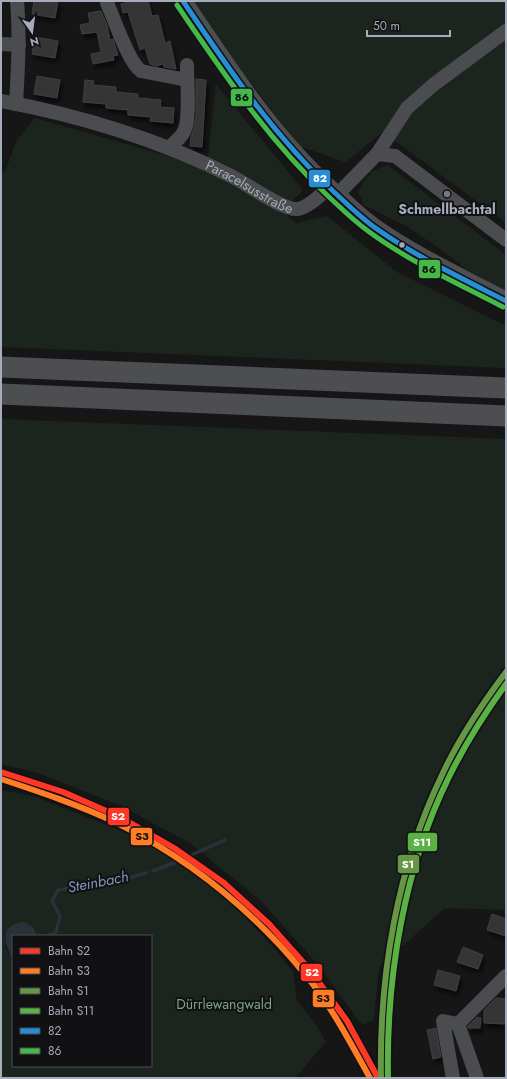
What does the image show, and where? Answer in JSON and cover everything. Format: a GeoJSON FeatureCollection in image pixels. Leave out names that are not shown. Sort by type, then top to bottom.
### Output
{"type":"FeatureCollection","features":[{"type":"Feature","properties":{"kind":"highway"},"geometry":{"type":"LineString","coordinates":[[1,366],[506,388]]}},
{"type":"Feature","properties":{"kind":"highway"},"geometry":{"type":"LineString","coordinates":[[1,394],[506,416]]}},
{"type":"Feature","properties":{"kind":"main road"},"geometry":{"type":"LineString","coordinates":[[183,1],[254,105],[295,154],[332,191],[368,222],[403,246],[506,300]]}},
{"type":"Feature","properties":{"kind":"street"},"geometry":{"type":"LineString","coordinates":[[16,104],[19,45],[17,1]]}},
{"type":"Feature","properties":{"kind":"street"},"geometry":{"type":"LineString","coordinates":[[108,3],[129,54],[137,68],[141,71],[187,80]]}},
{"type":"Feature","properties":{"kind":"street","name":"Paracelsusstraße"},"geometry":{"type":"LineString","coordinates":[[1,101],[72,116],[169,148],[231,176],[285,206],[298,209],[316,198],[332,191],[377,154],[407,108],[433,85],[506,31]]}},
{"type":"Feature","properties":{"kind":"street"},"geometry":{"type":"LineString","coordinates":[[1,44],[19,45]]}},
{"type":"Feature","properties":{"kind":"street"},"geometry":{"type":"LineString","coordinates":[[169,148],[182,134],[185,128],[187,65]]}},
{"type":"Feature","properties":{"kind":"street"},"geometry":{"type":"LineString","coordinates":[[377,154],[395,156],[506,240]]}},
{"type":"Feature","properties":{"kind":"street"},"geometry":{"type":"LineString","coordinates":[[458,1024],[506,976]]}},
{"type":"Feature","properties":{"kind":"street"},"geometry":{"type":"LineString","coordinates":[[453,1078],[443,1021],[458,1024]]}},
{"type":"Feature","properties":{"kind":"street"},"geometry":{"type":"LineString","coordinates":[[458,1024],[477,1078]]}},
{"type":"Feature","properties":{"kind":"green space"},"geometry":{"type":"Polygon","coordinates":[[[188,1],[506,1],[506,223],[383,132],[345,162],[299,146],[188,1]]]}},
{"type":"Feature","properties":{"kind":"green space"},"geometry":{"type":"Polygon","coordinates":[[[216,84],[303,190],[282,211],[296,223],[327,216],[397,272],[506,326],[506,368],[1,347],[1,174],[6,169],[16,141],[35,118],[207,167],[216,84]]]}},
{"type":"Feature","properties":{"kind":"green space"},"geometry":{"type":"Polygon","coordinates":[[[388,165],[506,255],[506,292],[467,270],[406,226],[364,205],[358,192],[364,181],[372,171],[388,165]]]}},
{"type":"Feature","properties":{"kind":"green space"},"geometry":{"type":"Polygon","coordinates":[[[1,419],[506,439],[506,910],[445,908],[379,967],[374,1020],[362,1025],[317,964],[261,901],[190,843],[119,805],[38,773],[1,764],[1,419]]]}},
{"type":"Feature","properties":{"kind":"green space","name":"Dürrlewangwald"},"geometry":{"type":"Polygon","coordinates":[[[1,790],[36,797],[129,834],[194,871],[245,917],[276,950],[293,972],[297,1001],[315,1023],[326,1042],[295,1078],[1,1078],[1,790]]]}},
{"type":"Feature","properties":{"kind":"shaded area"},"geometry":{"type":"Polygon","coordinates":[[[24,922],[33,927],[37,935],[12,935],[12,957],[7,946],[6,935],[7,930],[16,923],[24,922]]]}},
{"type":"Feature","properties":{"kind":"building"},"geometry":{"type":"Polygon","coordinates":[[[34,1],[58,1],[55,18],[32,14],[34,1]]]}},
{"type":"Feature","properties":{"kind":"building"},"geometry":{"type":"Polygon","coordinates":[[[131,1],[148,1],[152,16],[158,15],[165,43],[170,41],[176,69],[164,67],[163,64],[157,66],[150,64],[145,48],[140,50],[128,12],[123,13],[121,4],[131,1]]]}},
{"type":"Feature","properties":{"kind":"building"},"geometry":{"type":"Polygon","coordinates":[[[101,11],[107,25],[110,40],[113,39],[118,55],[113,56],[114,60],[93,64],[91,54],[101,52],[97,32],[82,34],[80,25],[90,23],[88,13],[101,11]]]}},
{"type":"Feature","properties":{"kind":"building"},"geometry":{"type":"Polygon","coordinates":[[[35,37],[58,41],[55,58],[32,54],[35,37]]]}},
{"type":"Feature","properties":{"kind":"building"},"geometry":{"type":"Polygon","coordinates":[[[37,76],[60,80],[57,98],[34,94],[37,76]]]}},
{"type":"Feature","properties":{"kind":"building"},"geometry":{"type":"Polygon","coordinates":[[[196,79],[206,80],[202,147],[190,146],[196,116],[196,79]]]}},
{"type":"Feature","properties":{"kind":"building"},"geometry":{"type":"Polygon","coordinates":[[[85,80],[94,81],[93,85],[116,87],[116,92],[138,94],[138,98],[161,100],[160,107],[174,108],[173,123],[150,121],[151,117],[128,115],[128,110],[106,108],[106,104],[83,102],[85,80]]]}},
{"type":"Feature","properties":{"kind":"building"},"geometry":{"type":"Polygon","coordinates":[[[492,914],[506,919],[506,936],[487,930],[492,914]]]}},
{"type":"Feature","properties":{"kind":"building"},"geometry":{"type":"Polygon","coordinates":[[[463,947],[483,955],[478,969],[457,962],[463,947]]]}},
{"type":"Feature","properties":{"kind":"building"},"geometry":{"type":"Polygon","coordinates":[[[438,970],[460,976],[456,991],[434,985],[438,970]]]}},
{"type":"Feature","properties":{"kind":"building"},"geometry":{"type":"Polygon","coordinates":[[[496,998],[506,999],[506,1024],[484,1023],[484,1010],[496,998]]]}},
{"type":"Feature","properties":{"kind":"building"},"geometry":{"type":"Polygon","coordinates":[[[477,1017],[481,1018],[480,1028],[468,1028],[468,1026],[477,1017]]]}},
{"type":"Feature","properties":{"kind":"building"},"geometry":{"type":"Polygon","coordinates":[[[436,1028],[441,1057],[433,1059],[427,1030],[436,1028]]]}},
{"type":"Feature","properties":{"kind":"waterway","name":"Steinbach"},"geometry":{"type":"LineString","coordinates":[[189,856],[225,840]]}},
{"type":"Feature","properties":{"kind":"waterway","name":"Steinbach"},"geometry":{"type":"LineString","coordinates":[[153,871],[174,863]]}},
{"type":"Feature","properties":{"kind":"waterway","name":"Steinbach"},"geometry":{"type":"LineString","coordinates":[[49,935],[56,932],[60,916],[52,901],[58,890],[125,879],[146,873]]}},
{"type":"Feature","properties":{"kind":"rail line","name":"S1"},"geometry":{"type":"LineString","coordinates":[[381,1078],[383,1000],[388,961],[402,885],[413,847],[426,810],[449,761],[471,722],[506,672]]}},
{"type":"Feature","properties":{"kind":"rail line","name":"S11"},"geometry":{"type":"LineString","coordinates":[[388,1078],[390,1001],[395,962],[409,886],[420,848],[433,812],[455,765],[490,706],[506,684]]}},
{"type":"Feature","properties":{"kind":"rail line","name":"S2"},"geometry":{"type":"LineString","coordinates":[[1,772],[63,792],[120,817],[174,848],[224,883],[269,924],[310,970],[347,1021],[378,1078]]}},
{"type":"Feature","properties":{"kind":"rail line","name":"S3"},"geometry":{"type":"LineString","coordinates":[[1,779],[45,794],[103,816],[117,823],[144,837],[169,853],[218,888],[263,928],[314,985],[340,1024],[370,1078]]}},
{"type":"Feature","properties":{"kind":"transit line","name":"82"},"geometry":{"type":"LineString","coordinates":[[183,1],[234,76],[271,124],[311,170],[348,205],[374,227],[406,248],[506,301]]}},
{"type":"Feature","properties":{"kind":"transit line","name":"86"},"geometry":{"type":"LineString","coordinates":[[177,5],[229,81],[267,130],[286,153],[343,210],[368,231],[400,253],[503,307]]}},
{"type":"Feature","properties":{"kind":"place","name":"Schmellbachtal"},"geometry":{"type":"Point","coordinates":[447,194]}}]}
